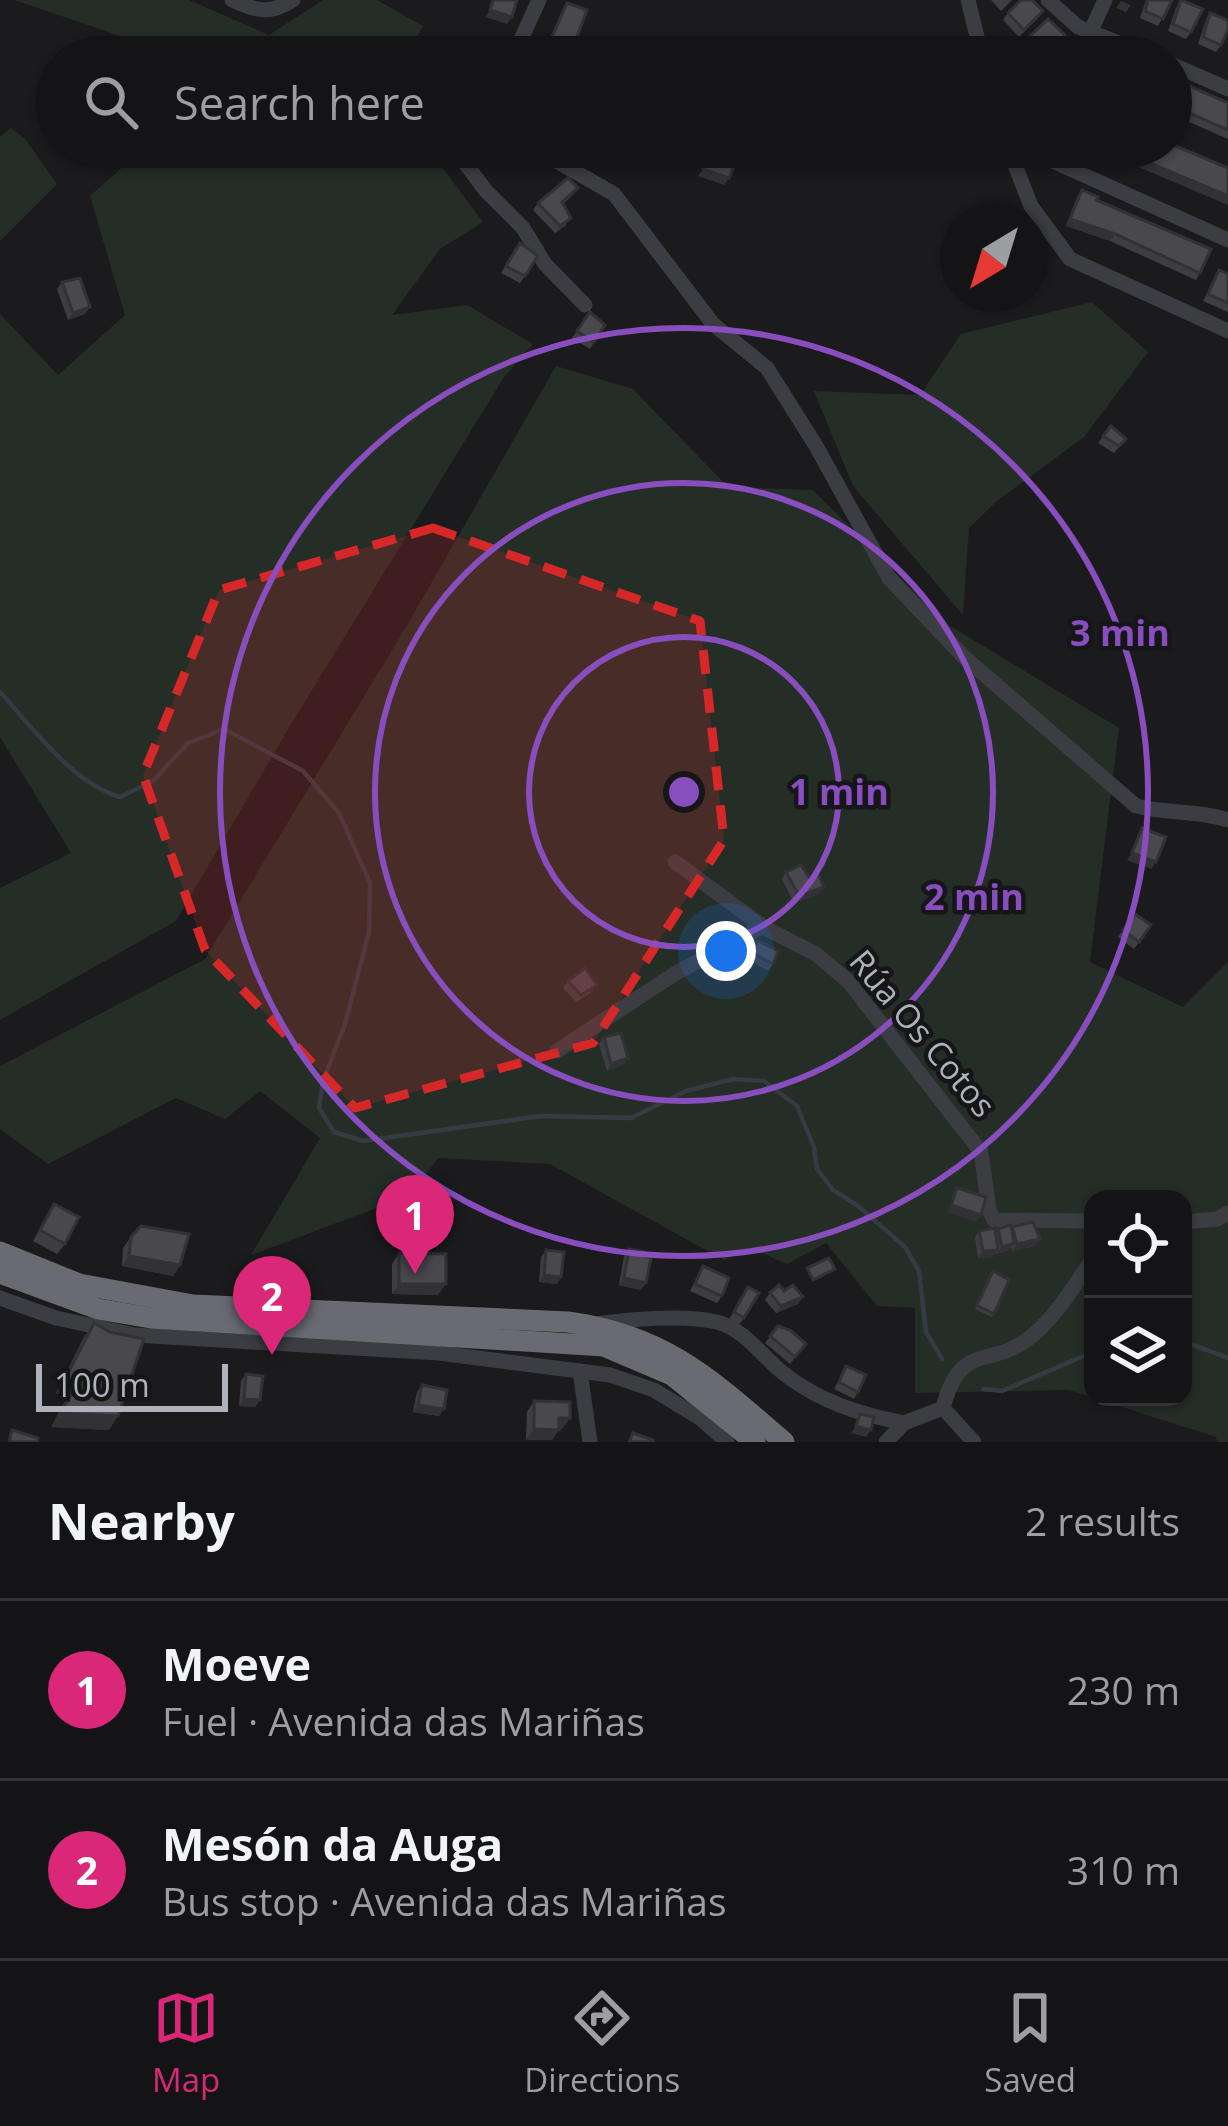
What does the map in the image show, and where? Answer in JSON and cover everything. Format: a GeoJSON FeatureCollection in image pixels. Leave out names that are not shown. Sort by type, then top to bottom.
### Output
{"type":"FeatureCollection","features":[{"type":"Feature","properties":{"kind":"highway"},"geometry":{"type":"LineString","coordinates":[[0,1252],[79,1284],[193,1305],[589,1325],[665,1349],[784,1442]]}},
{"type":"Feature","properties":{"kind":"highway"},"geometry":{"type":"LineString","coordinates":[[0,1273],[98,1309],[151,1318],[604,1346],[671,1375],[755,1442]]}},
{"type":"Feature","properties":{"kind":"street"},"geometry":{"type":"LineString","coordinates":[[232,0],[255,11],[277,10],[293,0]]}},
{"type":"Feature","properties":{"kind":"street"},"geometry":{"type":"LineString","coordinates":[[523,36],[539,0]]}},
{"type":"Feature","properties":{"kind":"street"},"geometry":{"type":"LineString","coordinates":[[968,0],[977,36]]}},
{"type":"Feature","properties":{"kind":"street"},"geometry":{"type":"LineString","coordinates":[[1048,0],[1078,27],[1106,36]]}},
{"type":"Feature","properties":{"kind":"street"},"geometry":{"type":"LineString","coordinates":[[1089,36],[1105,0]]}},
{"type":"Feature","properties":{"kind":"street"},"geometry":{"type":"LineString","coordinates":[[1192,73],[1228,89]]}},
{"type":"Feature","properties":{"kind":"street"},"geometry":{"type":"LineString","coordinates":[[469,168],[523,228],[545,265],[585,305]]}},
{"type":"Feature","properties":{"kind":"street"},"geometry":{"type":"LineString","coordinates":[[569,168],[614,194],[713,324],[767,368],[889,578],[964,657],[1136,806],[1163,813],[1208,813],[1228,820]]}},
{"type":"Feature","properties":{"kind":"street"},"geometry":{"type":"LineString","coordinates":[[1016,168],[1031,206],[1070,259],[1228,332]]}},
{"type":"Feature","properties":{"kind":"street"},"geometry":{"type":"LineString","coordinates":[[1077,168],[1228,240]]}},
{"type":"Feature","properties":{"kind":"street","name":"Rúa Os Cotos"},"geometry":{"type":"LineString","coordinates":[[675,862],[763,926],[816,954],[848,981],[981,1152],[994,1220],[1084,1220]]}},
{"type":"Feature","properties":{"kind":"street"},"geometry":{"type":"LineString","coordinates":[[557,1051],[676,973],[763,926]]}},
{"type":"Feature","properties":{"kind":"street"},"geometry":{"type":"LineString","coordinates":[[1192,1221],[1228,1213]]}},
{"type":"Feature","properties":{"kind":"street"},"geometry":{"type":"LineString","coordinates":[[943,1408],[950,1380],[968,1363],[1016,1348],[1039,1331],[1084,1270]]}},
{"type":"Feature","properties":{"kind":"street"},"geometry":{"type":"LineString","coordinates":[[0,1298],[56,1318],[135,1335],[439,1354],[610,1375],[654,1390],[700,1418],[727,1442]]}},
{"type":"Feature","properties":{"kind":"street"},"geometry":{"type":"LineString","coordinates":[[589,1325],[625,1320],[717,1322],[740,1332],[784,1374],[820,1399],[904,1423]]}},
{"type":"Feature","properties":{"kind":"street"},"geometry":{"type":"LineString","coordinates":[[580,1371],[590,1442]]}},
{"type":"Feature","properties":{"kind":"street"},"geometry":{"type":"LineString","coordinates":[[886,1442],[904,1423],[943,1408]]}},
{"type":"Feature","properties":{"kind":"street"},"geometry":{"type":"LineString","coordinates":[[943,1408],[974,1442]]}},
{"type":"Feature","properties":{"kind":"highlighted area"},"geometry":{"type":"Polygon","coordinates":[[[433,528],[700,621],[724,840],[593,1043],[355,1108],[205,950],[143,775],[219,590],[433,528]]]}},
{"type":"Feature","properties":{"kind":"shaded area"},"geometry":{"type":"Polygon","coordinates":[[[15,0],[189,0],[269,35],[323,0],[377,0],[423,26],[418,36],[120,36],[15,0]]]}},
{"type":"Feature","properties":{"kind":"shaded area"},"geometry":{"type":"Polygon","coordinates":[[[11,128],[25,139],[36,154],[36,168],[46,168],[57,184],[0,241],[0,137],[11,128]]]}},
{"type":"Feature","properties":{"kind":"shaded area"},"geometry":{"type":"Polygon","coordinates":[[[121,168],[443,168],[483,222],[440,249],[392,315],[467,305],[533,344],[504,377],[176,921],[0,1020],[0,888],[71,853],[0,737],[0,314],[58,375],[125,315],[90,196],[121,168]]]}},
{"type":"Feature","properties":{"kind":"shaded area"},"geometry":{"type":"Polygon","coordinates":[[[1092,302],[1148,352],[1084,437],[997,501],[969,528],[963,615],[853,486],[814,391],[920,395],[961,334],[1092,302]]]}},
{"type":"Feature","properties":{"kind":"shaded area"},"geometry":{"type":"Polygon","coordinates":[[[556,366],[633,389],[728,487],[813,490],[947,624],[1119,728],[1090,962],[1183,1007],[1228,962],[1228,1442],[1119,1406],[1192,1406],[1192,1190],[1084,1190],[1084,1395],[1069,1390],[915,1393],[915,1308],[877,1306],[826,1243],[787,1264],[751,1248],[724,1260],[550,1164],[438,1158],[411,1195],[251,1255],[320,1138],[260,1091],[225,1119],[176,1098],[48,1164],[0,1129],[0,1066],[205,959],[406,627],[556,366]]]}},
{"type":"Feature","properties":{"kind":"building"},"geometry":{"type":"Polygon","coordinates":[[[493,0],[517,0],[512,17],[490,10],[493,0]]]}},
{"type":"Feature","properties":{"kind":"building"},"geometry":{"type":"Polygon","coordinates":[[[1021,0],[1032,0],[1043,11],[1024,30],[1008,13],[1021,0]]]}},
{"type":"Feature","properties":{"kind":"building"},"geometry":{"type":"Polygon","coordinates":[[[1148,0],[1172,0],[1163,19],[1145,11],[1148,0]]]}},
{"type":"Feature","properties":{"kind":"building"},"geometry":{"type":"Polygon","coordinates":[[[1181,0],[1203,9],[1191,32],[1173,24],[1181,0]]]}},
{"type":"Feature","properties":{"kind":"building"},"geometry":{"type":"Polygon","coordinates":[[[567,3],[587,10],[577,36],[552,36],[567,3]]]}},
{"type":"Feature","properties":{"kind":"building"},"geometry":{"type":"Polygon","coordinates":[[[1210,13],[1228,20],[1221,45],[1203,37],[1210,13]]]}},
{"type":"Feature","properties":{"kind":"building"},"geometry":{"type":"Polygon","coordinates":[[[1048,19],[1065,35],[1064,36],[1030,36],[1048,19]]]}},
{"type":"Feature","properties":{"kind":"building"},"geometry":{"type":"Polygon","coordinates":[[[1192,87],[1228,103],[1228,130],[1192,114],[1192,87]]]}},
{"type":"Feature","properties":{"kind":"building"},"geometry":{"type":"Polygon","coordinates":[[[1192,153],[1228,168],[1228,196],[1162,168],[1192,168],[1192,153]]]}},
{"type":"Feature","properties":{"kind":"building"},"geometry":{"type":"Polygon","coordinates":[[[703,168],[733,168],[729,178],[703,168]]]}},
{"type":"Feature","properties":{"kind":"building"},"geometry":{"type":"Polygon","coordinates":[[[568,178],[578,188],[562,202],[571,218],[560,226],[538,203],[568,178]]]}},
{"type":"Feature","properties":{"kind":"building"},"geometry":{"type":"Polygon","coordinates":[[[1082,190],[1211,249],[1200,273],[1070,219],[1082,190]]]}},
{"type":"Feature","properties":{"kind":"building"},"geometry":{"type":"Polygon","coordinates":[[[520,243],[538,256],[525,276],[506,266],[520,243]]]}},
{"type":"Feature","properties":{"kind":"building"},"geometry":{"type":"Polygon","coordinates":[[[1219,270],[1228,274],[1228,303],[1208,294],[1219,270]]]}},
{"type":"Feature","properties":{"kind":"building"},"geometry":{"type":"Polygon","coordinates":[[[80,278],[90,307],[73,313],[62,282],[80,278]]]}},
{"type":"Feature","properties":{"kind":"building"},"geometry":{"type":"Polygon","coordinates":[[[590,312],[605,325],[594,342],[577,331],[590,312]]]}},
{"type":"Feature","properties":{"kind":"building"},"geometry":{"type":"Polygon","coordinates":[[[1111,426],[1126,439],[1119,446],[1103,436],[1111,426]]]}},
{"type":"Feature","properties":{"kind":"building"},"geometry":{"type":"Polygon","coordinates":[[[1142,828],[1166,837],[1156,862],[1132,853],[1142,828]]]}},
{"type":"Feature","properties":{"kind":"building"},"geometry":{"type":"Polygon","coordinates":[[[801,865],[809,877],[818,873],[824,887],[799,896],[786,872],[801,865]]]}},
{"type":"Feature","properties":{"kind":"building"},"geometry":{"type":"Polygon","coordinates":[[[1135,914],[1151,925],[1139,942],[1123,930],[1135,914]]]}},
{"type":"Feature","properties":{"kind":"building"},"geometry":{"type":"Polygon","coordinates":[[[757,940],[779,951],[773,964],[753,953],[757,940]]]}},
{"type":"Feature","properties":{"kind":"building"},"geometry":{"type":"Polygon","coordinates":[[[585,968],[597,985],[581,995],[568,981],[585,968]]]}},
{"type":"Feature","properties":{"kind":"building"},"geometry":{"type":"Polygon","coordinates":[[[621,1033],[628,1058],[611,1064],[604,1037],[621,1033]]]}},
{"type":"Feature","properties":{"kind":"building"},"geometry":{"type":"Polygon","coordinates":[[[957,1188],[986,1197],[981,1215],[951,1205],[957,1188]]]}},
{"type":"Feature","properties":{"kind":"building"},"geometry":{"type":"Polygon","coordinates":[[[54,1204],[79,1217],[65,1244],[40,1230],[54,1204]]]}},
{"type":"Feature","properties":{"kind":"building"},"geometry":{"type":"Polygon","coordinates":[[[1033,1222],[1040,1239],[1017,1244],[1012,1227],[1033,1222]]]}},
{"type":"Feature","properties":{"kind":"building"},"geometry":{"type":"Polygon","coordinates":[[[1011,1225],[1014,1243],[1002,1247],[998,1229],[1011,1225]]]}},
{"type":"Feature","properties":{"kind":"building"},"geometry":{"type":"Polygon","coordinates":[[[141,1226],[189,1234],[180,1265],[129,1256],[131,1237],[141,1226]]]}},
{"type":"Feature","properties":{"kind":"building"},"geometry":{"type":"Polygon","coordinates":[[[995,1228],[998,1250],[983,1251],[979,1231],[995,1228]]]}},
{"type":"Feature","properties":{"kind":"building"},"geometry":{"type":"Polygon","coordinates":[[[629,1249],[651,1258],[646,1283],[624,1278],[629,1249]]]}},
{"type":"Feature","properties":{"kind":"building"},"geometry":{"type":"Polygon","coordinates":[[[546,1250],[564,1252],[561,1277],[544,1275],[546,1250]]]}},
{"type":"Feature","properties":{"kind":"building"},"geometry":{"type":"Polygon","coordinates":[[[399,1253],[446,1254],[446,1284],[399,1284],[399,1253]]]}},
{"type":"Feature","properties":{"kind":"building"},"geometry":{"type":"Polygon","coordinates":[[[829,1258],[835,1269],[813,1280],[807,1268],[829,1258]]]}},
{"type":"Feature","properties":{"kind":"building"},"geometry":{"type":"Polygon","coordinates":[[[703,1266],[729,1278],[722,1296],[695,1284],[703,1266]]]}},
{"type":"Feature","properties":{"kind":"building"},"geometry":{"type":"Polygon","coordinates":[[[993,1271],[1009,1280],[994,1314],[977,1305],[993,1271]]]}},
{"type":"Feature","properties":{"kind":"building"},"geometry":{"type":"Polygon","coordinates":[[[779,1285],[784,1291],[793,1285],[803,1297],[781,1306],[770,1293],[779,1285]]]}},
{"type":"Feature","properties":{"kind":"building"},"geometry":{"type":"Polygon","coordinates":[[[748,1287],[759,1293],[744,1318],[734,1312],[748,1287]]]}},
{"type":"Feature","properties":{"kind":"building"},"geometry":{"type":"Polygon","coordinates":[[[94,1323],[110,1332],[144,1339],[118,1416],[60,1413],[78,1383],[65,1379],[94,1323]]]}},
{"type":"Feature","properties":{"kind":"building"},"geometry":{"type":"Polygon","coordinates":[[[778,1326],[806,1344],[795,1357],[770,1336],[778,1326]]]}},
{"type":"Feature","properties":{"kind":"building"},"geometry":{"type":"Polygon","coordinates":[[[846,1366],[866,1375],[858,1392],[839,1382],[846,1366]]]}},
{"type":"Feature","properties":{"kind":"building"},"geometry":{"type":"Polygon","coordinates":[[[246,1374],[263,1376],[260,1400],[244,1399],[246,1374]]]}},
{"type":"Feature","properties":{"kind":"building"},"geometry":{"type":"Polygon","coordinates":[[[422,1385],[447,1390],[444,1409],[418,1405],[422,1385]]]}},
{"type":"Feature","properties":{"kind":"building"},"geometry":{"type":"Polygon","coordinates":[[[534,1401],[570,1402],[570,1418],[559,1418],[559,1430],[534,1429],[534,1401]]]}},
{"type":"Feature","properties":{"kind":"building"},"geometry":{"type":"Polygon","coordinates":[[[860,1414],[874,1417],[871,1430],[856,1426],[860,1414]]]}},
{"type":"Feature","properties":{"kind":"building"},"geometry":{"type":"Polygon","coordinates":[[[12,1430],[38,1438],[37,1442],[9,1442],[12,1430]]]}},
{"type":"Feature","properties":{"kind":"building"},"geometry":{"type":"Polygon","coordinates":[[[633,1433],[653,1440],[653,1442],[629,1442],[633,1433]]]}},
{"type":"Feature","properties":{"kind":"waterway"},"geometry":{"type":"LineString","coordinates":[[0,692],[70,767],[120,797],[153,781],[188,743],[224,729],[303,771],[339,813],[370,883],[369,932],[319,1108],[334,1132],[363,1141],[541,1116],[631,1118],[686,1091],[733,1079],[764,1081],[797,1106],[814,1147],[817,1169],[833,1190],[905,1247],[919,1271],[926,1332],[942,1359]]}},
{"type":"Feature","properties":{"kind":"waterway"},"geometry":{"type":"LineString","coordinates":[[1192,1344],[1228,1358]]}},
{"type":"Feature","properties":{"kind":"waterway"},"geometry":{"type":"LineString","coordinates":[[983,1389],[1002,1391],[1084,1356]]}},
{"type":"Feature","properties":{"kind":"place","name":"Moeve"},"geometry":{"type":"Point","coordinates":[415,1274]}},
{"type":"Feature","properties":{"kind":"place","name":"Mesón da Auga"},"geometry":{"type":"Point","coordinates":[272,1355]}}]}
